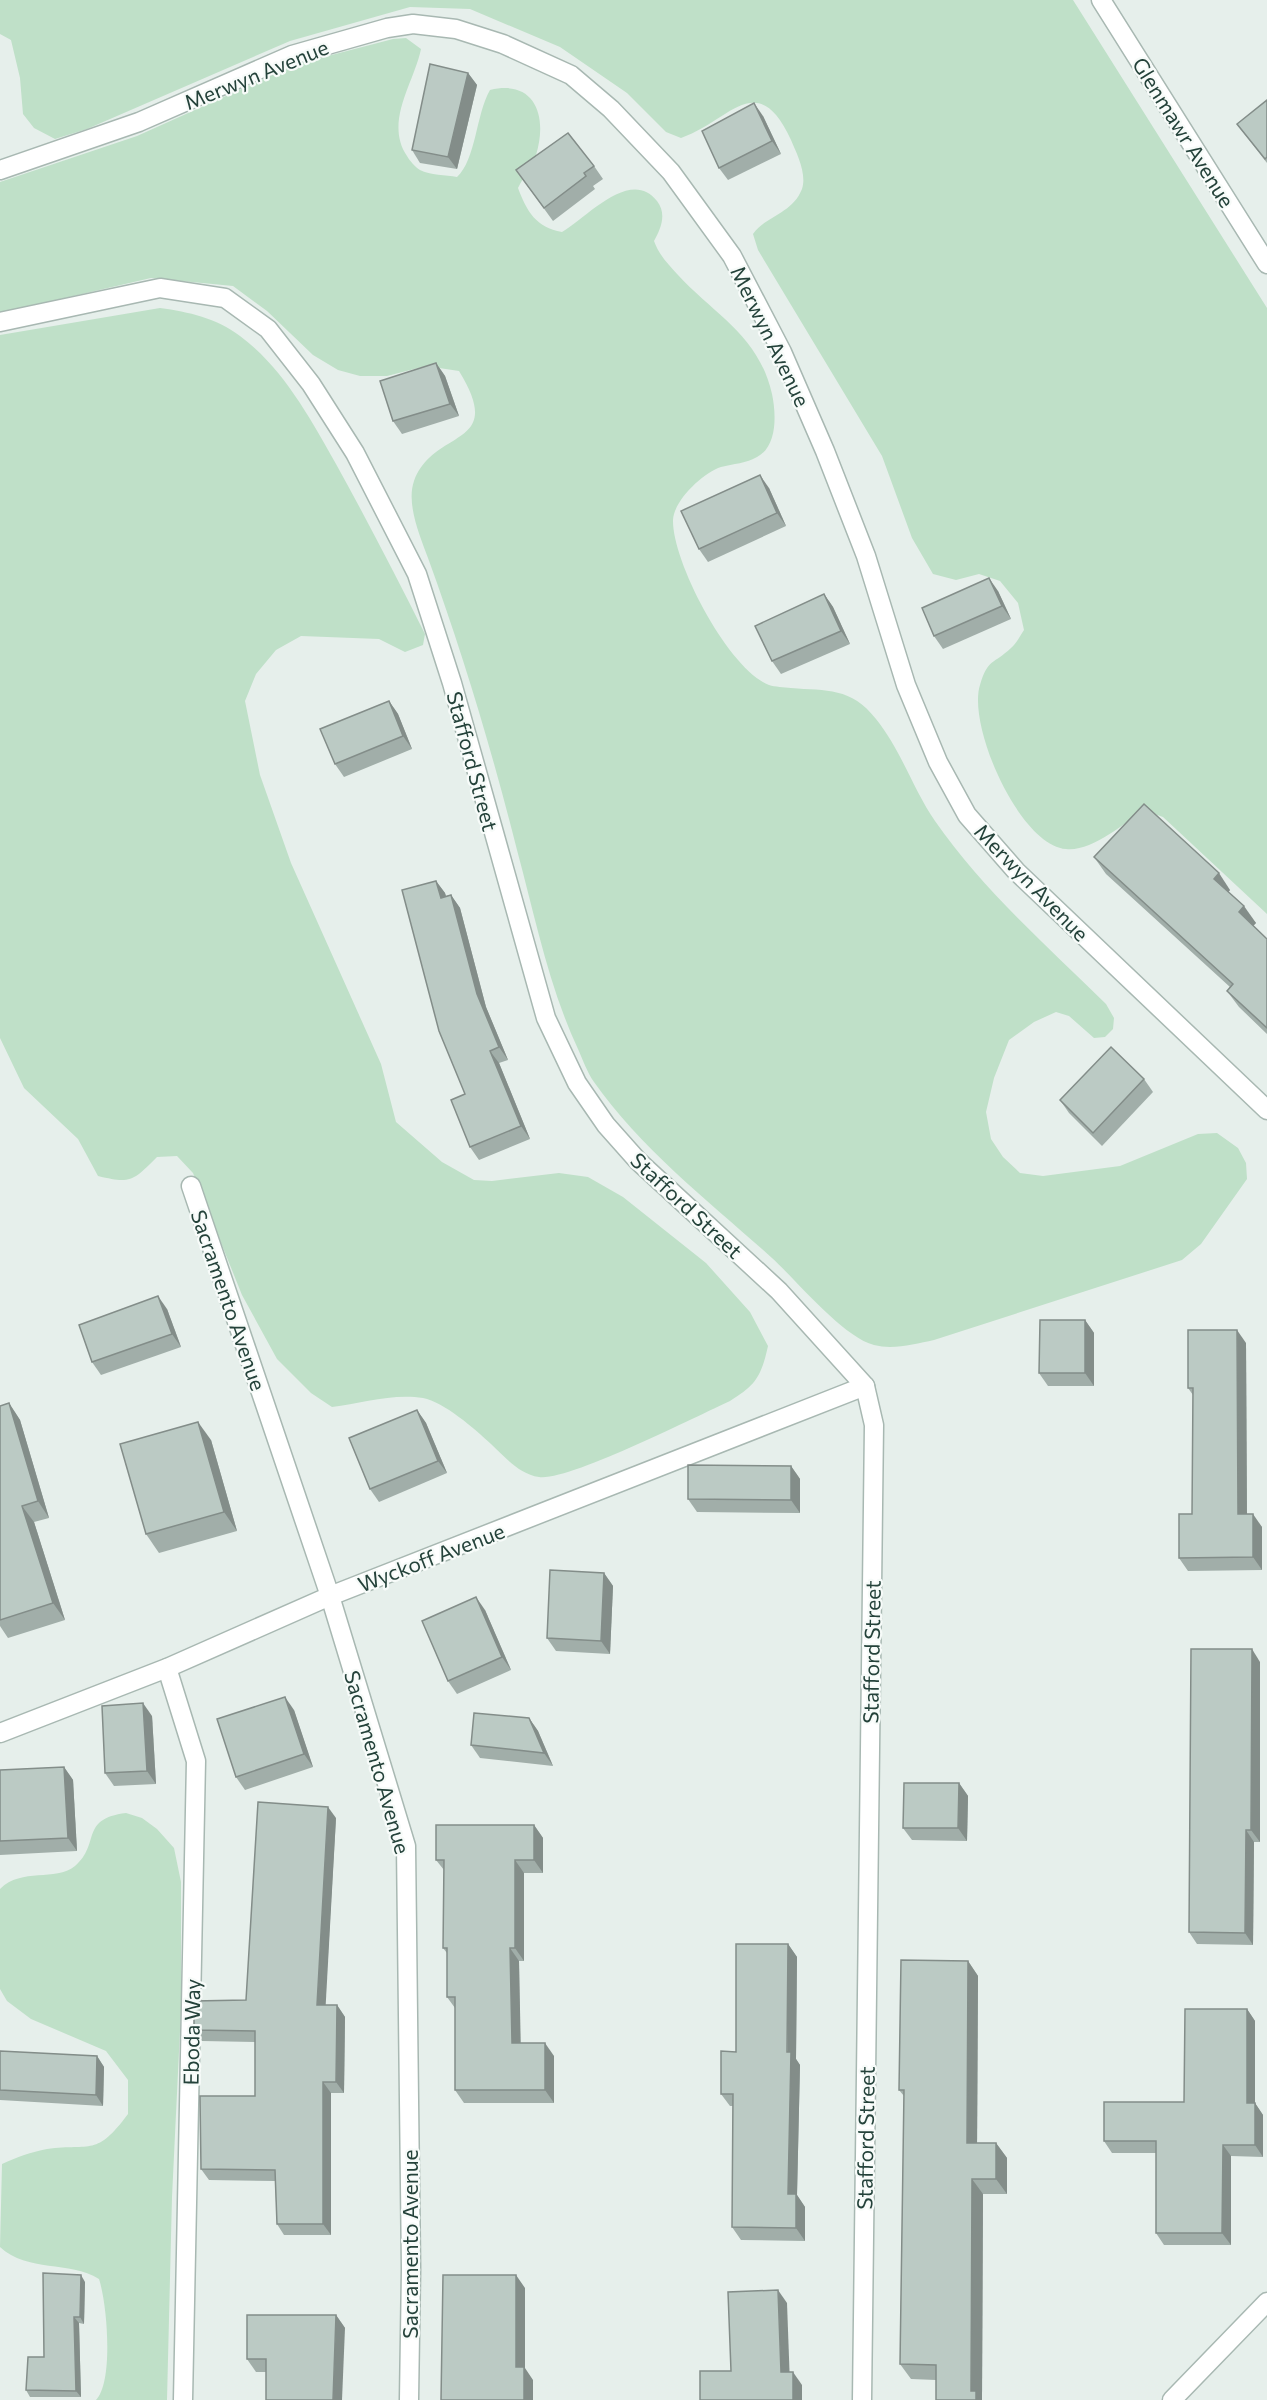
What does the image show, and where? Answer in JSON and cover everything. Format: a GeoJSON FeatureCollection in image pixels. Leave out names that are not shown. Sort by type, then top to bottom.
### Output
{"type":"FeatureCollection","features":[{"type":"Feature","properties":{"kind":"street","name":"Glenmawr Avenue"},"geometry":{"type":"LineString","coordinates":[[1101,0],[1267,264]]}},
{"type":"Feature","properties":{"kind":"street","name":"Merwyn Avenue"},"geometry":{"type":"LineString","coordinates":[[0,170],[139,122],[292,55],[387,28],[413,24],[456,29],[503,44],[571,75],[611,109],[671,172],[732,256],[782,352],[825,451],[866,556],[906,685],[938,762],[967,815],[1016,871],[1267,1110]]}},
{"type":"Feature","properties":{"kind":"street","name":"Stafford Street"},"geometry":{"type":"LineString","coordinates":[[0,322],[160,288],[225,298],[268,328],[311,384],[355,453],[417,574],[452,683],[546,1018],[577,1083],[606,1125],[638,1161],[779,1291],[865,1386],[874,1425],[862,2400]]}},
{"type":"Feature","properties":{"kind":"street","name":"Sacramento Avenue"},"geometry":{"type":"LineString","coordinates":[[191,1186],[330,1596],[406,1846],[411,2269],[408,2400]]}},
{"type":"Feature","properties":{"kind":"street","name":"Wyckoff Avenue"},"geometry":{"type":"LineString","coordinates":[[0,1733],[167,1668],[330,1596],[865,1386]]}},
{"type":"Feature","properties":{"kind":"street","name":"Eboda Way"},"geometry":{"type":"LineString","coordinates":[[167,1668],[196,1761],[183,2400]]}},
{"type":"Feature","properties":{"kind":"street"},"geometry":{"type":"LineString","coordinates":[[1172,2400],[1267,2302]]}},
{"type":"Feature","properties":{"kind":"green space"},"geometry":{"type":"Polygon","coordinates":[[[0,0],[1073,0],[1267,308],[1267,914],[1163,817],[1143,810],[1096,842],[1076,849],[1066,849],[1048,842],[1031,827],[1015,806],[1000,780],[989,753],[981,727],[978,703],[980,685],[986,670],[1013,646],[1024,630],[1018,603],[1000,581],[979,574],[956,580],[933,574],[912,538],[882,456],[758,250],[753,234],[765,222],[792,204],[798,197],[803,183],[801,164],[791,140],[779,118],[766,106],[754,103],[742,105],[681,138],[666,132],[627,93],[560,47],[470,9],[410,7],[290,41],[87,129],[55,139],[34,128],[23,114],[20,78],[11,40],[0,34],[0,0]]]}},
{"type":"Feature","properties":{"kind":"green space"},"geometry":{"type":"Polygon","coordinates":[[[406,38],[421,49],[399,116],[398,130],[408,158],[416,167],[428,173],[457,177],[468,160],[490,90],[505,88],[518,90],[527,95],[539,114],[539,141],[535,159],[518,188],[534,217],[545,226],[562,232],[609,198],[635,189],[646,192],[657,201],[662,211],[661,226],[654,241],[661,255],[692,289],[734,328],[757,357],[766,374],[772,394],[775,419],[769,445],[764,452],[753,459],[721,467],[706,475],[684,496],[675,512],[673,520],[675,539],[692,587],[721,637],[737,659],[753,675],[771,686],[838,693],[848,696],[867,709],[885,731],[927,809],[954,846],[994,894],[1106,1004],[1114,1018],[1113,1029],[1105,1037],[1094,1038],[1069,1016],[1056,1012],[1034,1022],[1009,1040],[994,1078],[986,1112],[991,1139],[1003,1157],[1020,1173],[1043,1176],[1120,1166],[1198,1134],[1217,1133],[1238,1148],[1246,1163],[1247,1179],[1201,1244],[1182,1260],[934,1340],[896,1347],[881,1346],[862,1340],[848,1331],[772,1258],[678,1175],[633,1130],[592,1078],[568,1025],[543,951],[487,739],[413,510],[414,481],[424,464],[471,426],[475,413],[472,396],[459,371],[426,366],[387,376],[360,376],[338,370],[313,355],[267,311],[233,286],[151,278],[0,313],[0,182],[137,136],[297,64],[393,39],[406,38]]]}},
{"type":"Feature","properties":{"kind":"green space"},"geometry":{"type":"Polygon","coordinates":[[[160,308],[202,317],[231,330],[255,349],[282,378],[306,412],[336,464],[425,634],[423,645],[405,652],[379,639],[301,636],[276,650],[256,674],[245,701],[260,775],[291,863],[381,1064],[396,1122],[442,1162],[474,1180],[492,1181],[559,1173],[588,1177],[623,1197],[706,1263],[750,1312],[768,1346],[760,1373],[752,1385],[730,1401],[603,1459],[554,1476],[539,1477],[513,1464],[459,1417],[423,1398],[389,1398],[332,1407],[311,1393],[277,1359],[242,1295],[193,1173],[177,1156],[157,1157],[136,1176],[125,1180],[98,1176],[78,1139],[24,1088],[0,1038],[0,335],[160,308]]]}},
{"type":"Feature","properties":{"kind":"green space"},"geometry":{"type":"Polygon","coordinates":[[[126,1813],[142,1818],[157,1829],[174,1848],[181,1882],[181,2010],[172,2197],[167,2400],[96,2400],[102,2390],[107,2360],[106,2323],[99,2279],[75,2270],[23,2260],[0,2247],[2,2164],[41,2150],[84,2147],[108,2137],[128,2114],[128,2080],[106,2051],[31,2019],[7,2001],[0,1989],[0,1889],[18,1878],[67,1871],[83,1858],[96,1827],[102,1821],[111,1816],[126,1813]]]}},
{"type":"Feature","properties":{"kind":"building"},"geometry":{"type":"Polygon","coordinates":[[[430,64],[468,73],[448,157],[412,150],[430,64]]]}},
{"type":"Feature","properties":{"kind":"building"},"geometry":{"type":"Polygon","coordinates":[[[1267,100],[1267,157],[1265,159],[1237,124],[1267,100]]]}},
{"type":"Feature","properties":{"kind":"building"},"geometry":{"type":"Polygon","coordinates":[[[754,103],[772,141],[719,168],[702,131],[754,103]]]}},
{"type":"Feature","properties":{"kind":"building"},"geometry":{"type":"Polygon","coordinates":[[[568,133],[594,166],[584,173],[586,176],[544,208],[516,170],[568,133]]]}},
{"type":"Feature","properties":{"kind":"building"},"geometry":{"type":"Polygon","coordinates":[[[436,363],[450,404],[393,421],[380,381],[436,363]]]}},
{"type":"Feature","properties":{"kind":"building"},"geometry":{"type":"Polygon","coordinates":[[[760,475],[777,513],[699,549],[681,511],[760,475]]]}},
{"type":"Feature","properties":{"kind":"building"},"geometry":{"type":"Polygon","coordinates":[[[989,578],[1002,606],[934,636],[922,608],[989,578]]]}},
{"type":"Feature","properties":{"kind":"building"},"geometry":{"type":"Polygon","coordinates":[[[824,594],[841,631],[772,661],[755,626],[824,594]]]}},
{"type":"Feature","properties":{"kind":"building"},"geometry":{"type":"Polygon","coordinates":[[[389,701],[403,736],[335,764],[320,729],[389,701]]]}},
{"type":"Feature","properties":{"kind":"building"},"geometry":{"type":"Polygon","coordinates":[[[1144,804],[1219,873],[1214,879],[1244,906],[1239,912],[1267,939],[1267,1028],[1227,991],[1233,984],[1094,857],[1144,804]]]}},
{"type":"Feature","properties":{"kind":"building"},"geometry":{"type":"Polygon","coordinates":[[[436,881],[441,898],[451,895],[477,994],[499,1047],[490,1051],[521,1126],[470,1147],[451,1100],[465,1094],[439,1031],[402,890],[436,881]]]}},
{"type":"Feature","properties":{"kind":"building"},"geometry":{"type":"Polygon","coordinates":[[[1111,1047],[1144,1079],[1093,1133],[1060,1100],[1111,1047]]]}},
{"type":"Feature","properties":{"kind":"building"},"geometry":{"type":"Polygon","coordinates":[[[158,1296],[172,1334],[92,1362],[79,1325],[158,1296]]]}},
{"type":"Feature","properties":{"kind":"building"},"geometry":{"type":"Polygon","coordinates":[[[1040,1320],[1085,1320],[1085,1373],[1039,1373],[1040,1320]]]}},
{"type":"Feature","properties":{"kind":"building"},"geometry":{"type":"Polygon","coordinates":[[[1188,1330],[1237,1330],[1238,1514],[1253,1514],[1253,1557],[1179,1558],[1179,1514],[1192,1514],[1193,1388],[1188,1388],[1188,1330]]]}},
{"type":"Feature","properties":{"kind":"building"},"geometry":{"type":"Polygon","coordinates":[[[9,1403],[38,1501],[22,1506],[53,1603],[0,1620],[0,1406],[9,1403]]]}},
{"type":"Feature","properties":{"kind":"building"},"geometry":{"type":"Polygon","coordinates":[[[417,1410],[438,1461],[370,1489],[349,1438],[417,1410]]]}},
{"type":"Feature","properties":{"kind":"building"},"geometry":{"type":"Polygon","coordinates":[[[198,1422],[224,1512],[146,1534],[120,1444],[198,1422]]]}},
{"type":"Feature","properties":{"kind":"building"},"geometry":{"type":"Polygon","coordinates":[[[688,1465],[791,1466],[791,1500],[688,1499],[688,1465]]]}},
{"type":"Feature","properties":{"kind":"building"},"geometry":{"type":"Polygon","coordinates":[[[550,1570],[604,1573],[601,1641],[547,1638],[550,1570]]]}},
{"type":"Feature","properties":{"kind":"building"},"geometry":{"type":"Polygon","coordinates":[[[476,1597],[502,1657],[448,1681],[422,1621],[476,1597]]]}},
{"type":"Feature","properties":{"kind":"building"},"geometry":{"type":"Polygon","coordinates":[[[1191,1649],[1252,1649],[1251,1830],[1246,1830],[1245,1933],[1189,1932],[1191,1649]]]}},
{"type":"Feature","properties":{"kind":"building"},"geometry":{"type":"Polygon","coordinates":[[[285,1697],[304,1754],[236,1777],[217,1719],[285,1697]]]}},
{"type":"Feature","properties":{"kind":"building"},"geometry":{"type":"Polygon","coordinates":[[[143,1703],[147,1771],[105,1773],[102,1706],[143,1703]]]}},
{"type":"Feature","properties":{"kind":"building"},"geometry":{"type":"Polygon","coordinates":[[[474,1713],[529,1718],[544,1753],[471,1745],[474,1713]]]}},
{"type":"Feature","properties":{"kind":"building"},"geometry":{"type":"Polygon","coordinates":[[[64,1767],[68,1838],[0,1841],[0,1770],[64,1767]]]}},
{"type":"Feature","properties":{"kind":"building"},"geometry":{"type":"Polygon","coordinates":[[[904,1783],[959,1783],[958,1828],[903,1828],[904,1783]]]}},
{"type":"Feature","properties":{"kind":"building"},"geometry":{"type":"Polygon","coordinates":[[[258,1802],[328,1807],[317,2005],[337,2005],[336,2082],[323,2082],[323,2224],[277,2224],[275,2170],[201,2169],[200,2096],[255,2096],[255,2031],[194,2030],[194,2001],[246,2000],[258,1802]]]}},
{"type":"Feature","properties":{"kind":"building"},"geometry":{"type":"Polygon","coordinates":[[[436,1825],[534,1825],[534,1860],[515,1860],[515,1948],[510,1948],[512,2043],[545,2043],[545,2090],[455,2090],[455,1997],[447,1997],[447,1948],[443,1948],[444,1860],[436,1860],[436,1825]]]}},
{"type":"Feature","properties":{"kind":"building"},"geometry":{"type":"Polygon","coordinates":[[[736,1944],[788,1944],[787,2052],[791,2052],[788,2194],[796,2194],[796,2228],[732,2227],[733,2094],[721,2094],[721,2051],[736,2052],[736,1944]]]}},
{"type":"Feature","properties":{"kind":"building"},"geometry":{"type":"Polygon","coordinates":[[[901,1960],[968,1961],[967,2143],[996,2143],[996,2179],[972,2179],[971,2391],[976,2391],[976,2400],[936,2400],[936,2365],[900,2364],[904,2090],[899,2090],[901,1960]]]}},
{"type":"Feature","properties":{"kind":"building"},"geometry":{"type":"Polygon","coordinates":[[[1185,2009],[1247,2009],[1247,2103],[1255,2103],[1255,2145],[1223,2145],[1222,2233],[1156,2233],[1156,2141],[1104,2141],[1104,2102],[1184,2102],[1185,2009]]]}},
{"type":"Feature","properties":{"kind":"building"},"geometry":{"type":"Polygon","coordinates":[[[0,2051],[97,2056],[96,2095],[0,2090],[0,2051]]]}},
{"type":"Feature","properties":{"kind":"building"},"geometry":{"type":"Polygon","coordinates":[[[43,2273],[81,2275],[80,2317],[74,2317],[76,2391],[26,2390],[28,2357],[44,2357],[43,2273]]]}},
{"type":"Feature","properties":{"kind":"building"},"geometry":{"type":"Polygon","coordinates":[[[443,2275],[516,2275],[516,2367],[524,2367],[524,2400],[441,2400],[443,2275]]]}},
{"type":"Feature","properties":{"kind":"building"},"geometry":{"type":"Polygon","coordinates":[[[778,2290],[781,2372],[793,2372],[793,2400],[700,2400],[700,2371],[731,2371],[728,2292],[778,2290]]]}},
{"type":"Feature","properties":{"kind":"building"},"geometry":{"type":"Polygon","coordinates":[[[247,2315],[336,2315],[333,2400],[266,2400],[266,2359],[247,2359],[247,2315]]]}}]}
